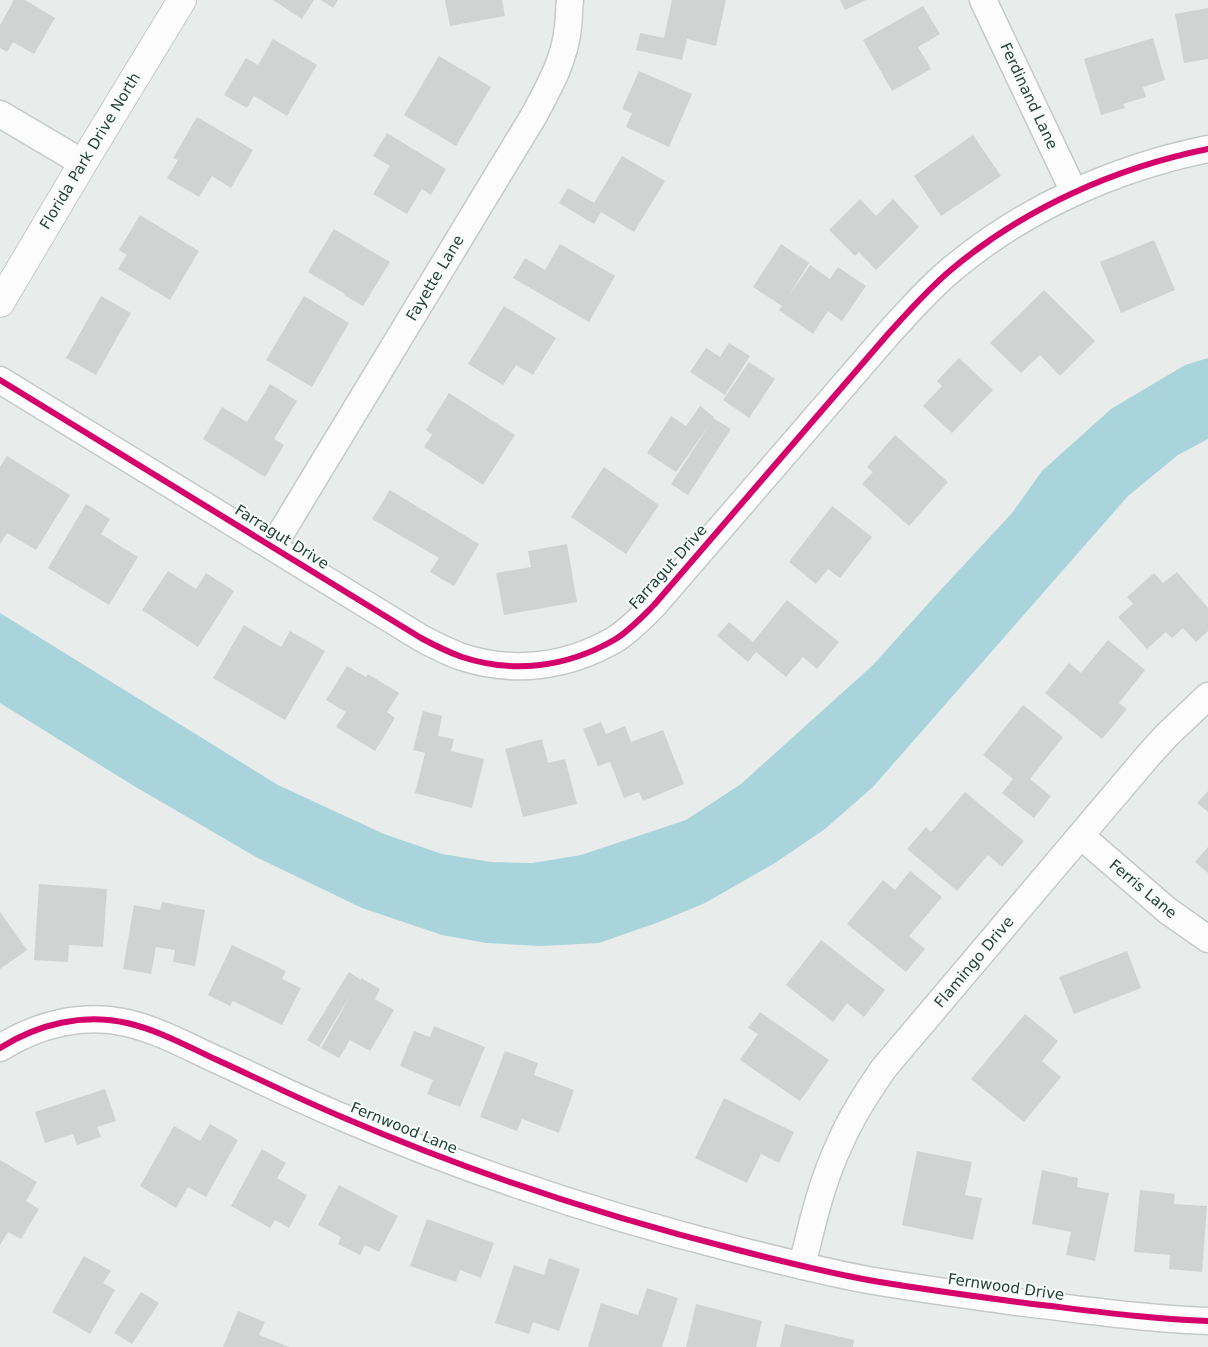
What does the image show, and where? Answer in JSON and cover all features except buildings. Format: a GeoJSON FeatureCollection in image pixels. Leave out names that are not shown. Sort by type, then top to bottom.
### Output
{"type":"FeatureCollection","features":[{"type":"Feature","properties":{"kind":"street","name":"Florida Park Drive North"},"geometry":{"type":"LineString","coordinates":[[0,303],[182,0]]}},
{"type":"Feature","properties":{"kind":"street","name":"Fayette Lane"},"geometry":{"type":"LineString","coordinates":[[273,546],[533,117],[550,85],[561,58],[568,29],[570,0]]}},
{"type":"Feature","properties":{"kind":"street","name":"Ferdinand Lane"},"geometry":{"type":"LineString","coordinates":[[983,0],[1074,192]]}},
{"type":"Feature","properties":{"kind":"street"},"geometry":{"type":"LineString","coordinates":[[0,114],[83,163]]}},
{"type":"Feature","properties":{"kind":"street","name":"Farragut Drive"},"geometry":{"type":"LineString","coordinates":[[0,380],[421,638],[463,657],[506,666],[560,662],[615,639],[654,605],[888,334],[936,283],[953,268],[1008,228],[1074,192],[1142,166],[1208,149]]}},
{"type":"Feature","properties":{"kind":"street","name":"Flamingo Drive"},"geometry":{"type":"LineString","coordinates":[[802,1266],[810,1231],[830,1166],[840,1141],[865,1095],[884,1068],[1166,736],[1208,696]]}},
{"type":"Feature","properties":{"kind":"street","name":"Ferris Lane"},"geometry":{"type":"LineString","coordinates":[[1081,836],[1168,911],[1208,939]]}},
{"type":"Feature","properties":{"kind":"street","name":"Fernwood Lane"},"geometry":{"type":"LineString","coordinates":[[3,1046],[38,1028],[69,1021],[88,1019],[110,1020],[130,1024],[175,1040],[356,1123],[499,1178],[643,1225],[802,1266]]}},
{"type":"Feature","properties":{"kind":"street","name":"Fernwood Drive"},"geometry":{"type":"LineString","coordinates":[[802,1266],[866,1279],[970,1296],[1099,1312],[1208,1321]]}},
{"type":"Feature","properties":{"kind":"water"},"geometry":{"type":"Polygon","coordinates":[[[1208,358],[1208,439],[1178,455],[1128,496],[873,787],[825,829],[775,863],[705,903],[659,922],[599,943],[541,946],[486,943],[442,935],[362,908],[256,857],[134,786],[0,703],[0,613],[278,785],[384,834],[442,854],[491,862],[532,863],[581,855],[686,820],[741,784],[873,665],[1012,513],[1042,471],[1111,409],[1185,365],[1208,358]]]}},
{"type":"Feature","properties":{"kind":"cycle path"},"geometry":{"type":"LineString","coordinates":[[0,380],[421,638],[446,651],[462,657],[501,665],[521,666],[559,662],[596,649],[614,640],[645,614],[888,334],[927,292],[952,269],[1010,227],[1072,193],[1139,167],[1208,149]]}},
{"type":"Feature","properties":{"kind":"cycle path"},"geometry":{"type":"LineString","coordinates":[[0,1048],[30,1033],[61,1023],[94,1019],[127,1023],[172,1039],[294,1096],[439,1156],[537,1191],[687,1237],[803,1266],[888,1283],[986,1298],[1094,1311],[1208,1321]]}}]}
